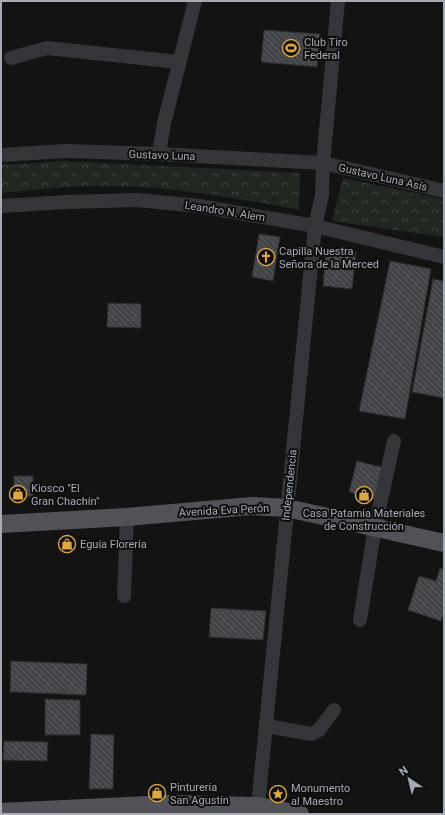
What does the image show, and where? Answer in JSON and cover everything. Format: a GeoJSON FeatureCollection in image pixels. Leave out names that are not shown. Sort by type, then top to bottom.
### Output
{"type":"FeatureCollection","features":[{"type":"Feature","properties":{"kind":"main road","name":"Avenida Eva Perón"},"geometry":{"type":"LineString","coordinates":[[1,524],[127,517],[252,506],[287,508],[444,543]]}},
{"type":"Feature","properties":{"kind":"main road"},"geometry":{"type":"LineString","coordinates":[[1,812],[169,804],[258,806],[300,814]]}},
{"type":"Feature","properties":{"kind":"street"},"geometry":{"type":"LineString","coordinates":[[159,154],[164,123],[195,1]]}},
{"type":"Feature","properties":{"kind":"street","name":"Independencia"},"geometry":{"type":"LineString","coordinates":[[258,806],[315,226],[322,195],[323,163],[338,1]]}},
{"type":"Feature","properties":{"kind":"street"},"geometry":{"type":"LineString","coordinates":[[11,58],[47,48],[179,62]]}},
{"type":"Feature","properties":{"kind":"street","name":"Gustavo Luna"},"geometry":{"type":"LineString","coordinates":[[1,155],[66,151],[159,154],[323,163]]}},
{"type":"Feature","properties":{"kind":"street","name":"Gustavo Luna Asís"},"geometry":{"type":"LineString","coordinates":[[323,163],[444,191]]}},
{"type":"Feature","properties":{"kind":"street","name":"Leandro N. Alem"},"geometry":{"type":"LineString","coordinates":[[1,206],[137,200],[198,206],[315,226],[444,257]]}},
{"type":"Feature","properties":{"kind":"street"},"geometry":{"type":"LineString","coordinates":[[360,620],[375,528],[394,441]]}},
{"type":"Feature","properties":{"kind":"street"},"geometry":{"type":"LineString","coordinates":[[124,596],[127,517]]}},
{"type":"Feature","properties":{"kind":"street"},"geometry":{"type":"LineString","coordinates":[[266,726],[312,734],[319,730],[334,710]]}},
{"type":"Feature","properties":{"kind":"green space"},"geometry":{"type":"Polygon","coordinates":[[[66,161],[300,173],[299,210],[223,196],[121,186],[48,188],[1,193],[1,165],[66,161]]]}},
{"type":"Feature","properties":{"kind":"green space"},"geometry":{"type":"Polygon","coordinates":[[[343,178],[444,199],[444,237],[332,221],[343,178]]]}},
{"type":"Feature","properties":{"kind":"building","name":"Club Tiro Federal"},"geometry":{"type":"Polygon","coordinates":[[[264,30],[320,34],[317,67],[261,62],[264,30]]]}},
{"type":"Feature","properties":{"kind":"building","name":"Capilla Nuestra Señora de la Merced"},"geometry":{"type":"Polygon","coordinates":[[[259,234],[280,237],[273,281],[252,277],[259,234]]]}},
{"type":"Feature","properties":{"kind":"building"},"geometry":{"type":"Polygon","coordinates":[[[326,249],[356,252],[352,289],[323,286],[326,249]]]}},
{"type":"Feature","properties":{"kind":"building"},"geometry":{"type":"Polygon","coordinates":[[[390,261],[431,269],[405,419],[359,411],[390,261]]]}},
{"type":"Feature","properties":{"kind":"building"},"geometry":{"type":"Polygon","coordinates":[[[433,279],[444,281],[444,398],[412,392],[433,279]]]}},
{"type":"Feature","properties":{"kind":"building"},"geometry":{"type":"Polygon","coordinates":[[[108,303],[141,304],[141,328],[107,327],[108,303]]]}},
{"type":"Feature","properties":{"kind":"building"},"geometry":{"type":"Polygon","coordinates":[[[357,461],[385,468],[377,500],[349,492],[357,461]]]}},
{"type":"Feature","properties":{"kind":"building"},"geometry":{"type":"Polygon","coordinates":[[[14,476],[33,476],[33,496],[14,497],[14,476]]]}},
{"type":"Feature","properties":{"kind":"building"},"geometry":{"type":"Polygon","coordinates":[[[440,568],[444,569],[444,612],[441,621],[408,610],[419,576],[436,581],[440,568]]]}},
{"type":"Feature","properties":{"kind":"building"},"geometry":{"type":"Polygon","coordinates":[[[211,608],[266,611],[263,640],[209,637],[211,608]]]}},
{"type":"Feature","properties":{"kind":"building"},"geometry":{"type":"Polygon","coordinates":[[[11,661],[87,664],[86,695],[10,692],[11,661]]]}},
{"type":"Feature","properties":{"kind":"building"},"geometry":{"type":"Polygon","coordinates":[[[45,699],[80,700],[80,735],[45,735],[45,699]]]}},
{"type":"Feature","properties":{"kind":"building"},"geometry":{"type":"Polygon","coordinates":[[[91,734],[114,735],[113,789],[89,789],[91,734]]]}},
{"type":"Feature","properties":{"kind":"building"},"geometry":{"type":"Polygon","coordinates":[[[4,741],[48,742],[47,761],[3,760],[4,741]]]}},
{"type":"Feature","properties":{"kind":"place","name":"Club Tiro Federal"},"geometry":{"type":"Point","coordinates":[291,48]}},
{"type":"Feature","properties":{"kind":"place","name":"Capilla Nuestra Señora de la Merced"},"geometry":{"type":"Point","coordinates":[266,257]}},
{"type":"Feature","properties":{"kind":"place","name":"Kiosco \"El Gran Chachín\""},"geometry":{"type":"Point","coordinates":[18,494]}},
{"type":"Feature","properties":{"kind":"place","name":"Casa Patamia Materiales de Construcción"},"geometry":{"type":"Point","coordinates":[364,495]}},
{"type":"Feature","properties":{"kind":"place","name":"Eguía Florería"},"geometry":{"type":"Point","coordinates":[67,544]}},
{"type":"Feature","properties":{"kind":"place","name":"Pinturería San Agustín"},"geometry":{"type":"Point","coordinates":[157,793]}},
{"type":"Feature","properties":{"kind":"place","name":"Monumento al Maestro"},"geometry":{"type":"Point","coordinates":[278,794]}}]}
